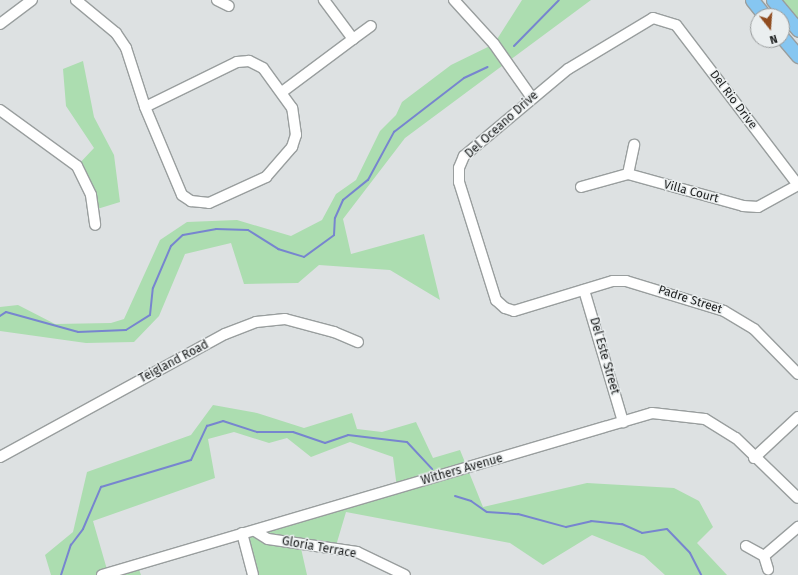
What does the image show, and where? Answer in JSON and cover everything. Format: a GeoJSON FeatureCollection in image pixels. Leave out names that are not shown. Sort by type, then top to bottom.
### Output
{"type":"FeatureCollection","features":[{"type":"Feature","properties":{"kind":"main road"},"geometry":{"type":"LineString","coordinates":[[752,0],[758,8]]}},
{"type":"Feature","properties":{"kind":"main road"},"geometry":{"type":"LineString","coordinates":[[773,0],[798,30]]}},
{"type":"Feature","properties":{"kind":"main road"},"geometry":{"type":"LineString","coordinates":[[790,46],[798,56]]}},
{"type":"Feature","properties":{"kind":"street"},"geometry":{"type":"LineString","coordinates":[[0,24],[32,0]]}},
{"type":"Feature","properties":{"kind":"street"},"geometry":{"type":"LineString","coordinates":[[76,0],[116,33],[123,43],[145,107],[182,195],[199,204],[209,203],[266,177],[292,147],[296,121],[282,92],[259,64],[237,62],[145,107]]}},
{"type":"Feature","properties":{"kind":"street"},"geometry":{"type":"LineString","coordinates":[[217,0],[230,6]]}},
{"type":"Feature","properties":{"kind":"street"},"geometry":{"type":"LineString","coordinates":[[324,0],[353,39]]}},
{"type":"Feature","properties":{"kind":"street"},"geometry":{"type":"LineString","coordinates":[[454,0],[494,44],[532,98]]}},
{"type":"Feature","properties":{"kind":"street","name":"Del Oceano Drive"},"geometry":{"type":"LineString","coordinates":[[584,290],[514,311],[500,304],[460,182],[459,168],[464,156],[568,69],[653,18],[665,19]]}},
{"type":"Feature","properties":{"kind":"street","name":"Del Rio Drive"},"geometry":{"type":"LineString","coordinates":[[665,19],[676,26],[798,185]]}},
{"type":"Feature","properties":{"kind":"street"},"geometry":{"type":"LineString","coordinates":[[282,92],[371,26]]}},
{"type":"Feature","properties":{"kind":"street"},"geometry":{"type":"LineString","coordinates":[[0,110],[77,166],[91,195],[95,225]]}},
{"type":"Feature","properties":{"kind":"street"},"geometry":{"type":"LineString","coordinates":[[581,187],[628,174],[634,145]]}},
{"type":"Feature","properties":{"kind":"street","name":"Villa Court"},"geometry":{"type":"LineString","coordinates":[[628,174],[743,206],[758,206],[798,185]]}},
{"type":"Feature","properties":{"kind":"street","name":"Padre Street"},"geometry":{"type":"LineString","coordinates":[[584,290],[613,281],[626,281],[724,311],[754,329],[798,374]]}},
{"type":"Feature","properties":{"kind":"street","name":"Del Este Street"},"geometry":{"type":"LineString","coordinates":[[584,290],[623,422]]}},
{"type":"Feature","properties":{"kind":"street","name":"Teigland Road"},"geometry":{"type":"LineString","coordinates":[[0,457],[225,334],[256,322],[285,319],[334,332],[358,342]]}},
{"type":"Feature","properties":{"kind":"street","name":"Withers Avenue"},"geometry":{"type":"LineString","coordinates":[[102,575],[652,413],[705,419],[736,438],[754,458],[798,498]]}},
{"type":"Feature","properties":{"kind":"street"},"geometry":{"type":"LineString","coordinates":[[754,458],[798,417]]}},
{"type":"Feature","properties":{"kind":"street"},"geometry":{"type":"LineString","coordinates":[[764,556],[798,527]]}},
{"type":"Feature","properties":{"kind":"street","name":"Gloria Terrace"},"geometry":{"type":"LineString","coordinates":[[255,531],[268,539],[357,552],[405,575]]}},
{"type":"Feature","properties":{"kind":"street"},"geometry":{"type":"LineString","coordinates":[[242,533],[253,575]]}},
{"type":"Feature","properties":{"kind":"street"},"geometry":{"type":"LineString","coordinates":[[746,546],[764,556],[768,569]]}},
{"type":"Feature","properties":{"kind":"green space"},"geometry":{"type":"Polygon","coordinates":[[[522,0],[591,0],[405,138],[343,219],[351,254],[424,234],[440,300],[390,270],[319,265],[298,283],[244,284],[231,243],[185,254],[159,316],[134,342],[86,343],[0,331],[0,307],[18,305],[55,324],[111,323],[124,319],[160,240],[187,222],[237,220],[291,236],[322,220],[336,194],[356,180],[380,131],[396,115],[402,102],[451,65],[494,44],[522,0]]]}},
{"type":"Feature","properties":{"kind":"green space"},"geometry":{"type":"Polygon","coordinates":[[[773,0],[798,0],[798,30],[790,20],[790,8],[780,8],[773,0]]]}},
{"type":"Feature","properties":{"kind":"green space"},"geometry":{"type":"Polygon","coordinates":[[[83,61],[94,117],[114,155],[120,202],[94,210],[77,166],[94,148],[66,106],[63,69],[83,61]]]}},
{"type":"Feature","properties":{"kind":"green space"},"geometry":{"type":"Polygon","coordinates":[[[213,405],[257,413],[304,428],[352,413],[357,429],[382,432],[416,422],[433,458],[460,450],[483,507],[587,483],[674,488],[699,501],[713,527],[697,543],[727,575],[665,575],[644,556],[592,535],[543,565],[510,543],[346,512],[335,549],[300,544],[307,575],[253,575],[242,533],[397,488],[393,457],[350,442],[311,457],[287,438],[269,443],[234,432],[208,439],[215,478],[93,521],[108,573],[137,564],[141,575],[51,575],[45,555],[73,532],[87,472],[191,435],[213,405]]]}},
{"type":"Feature","properties":{"kind":"waterway"},"geometry":{"type":"LineString","coordinates":[[514,46],[559,0]]}},
{"type":"Feature","properties":{"kind":"waterway"},"geometry":{"type":"LineString","coordinates":[[0,316],[6,312],[78,332],[126,330],[150,315],[153,288],[171,246],[183,235],[216,229],[248,230],[278,249],[304,257],[334,235],[335,218],[343,200],[368,180],[394,132],[464,78],[488,67]]}},
{"type":"Feature","properties":{"kind":"waterway"},"geometry":{"type":"LineString","coordinates":[[61,575],[71,545],[83,529],[101,487],[191,460],[207,426],[223,421],[257,432],[293,432],[325,443],[348,435],[407,442],[432,469]]}},
{"type":"Feature","properties":{"kind":"waterway"},"geometry":{"type":"LineString","coordinates":[[455,496],[471,501],[487,512],[518,514],[566,527],[591,521],[622,524],[642,533],[667,529],[690,553],[701,575]]}}]}
